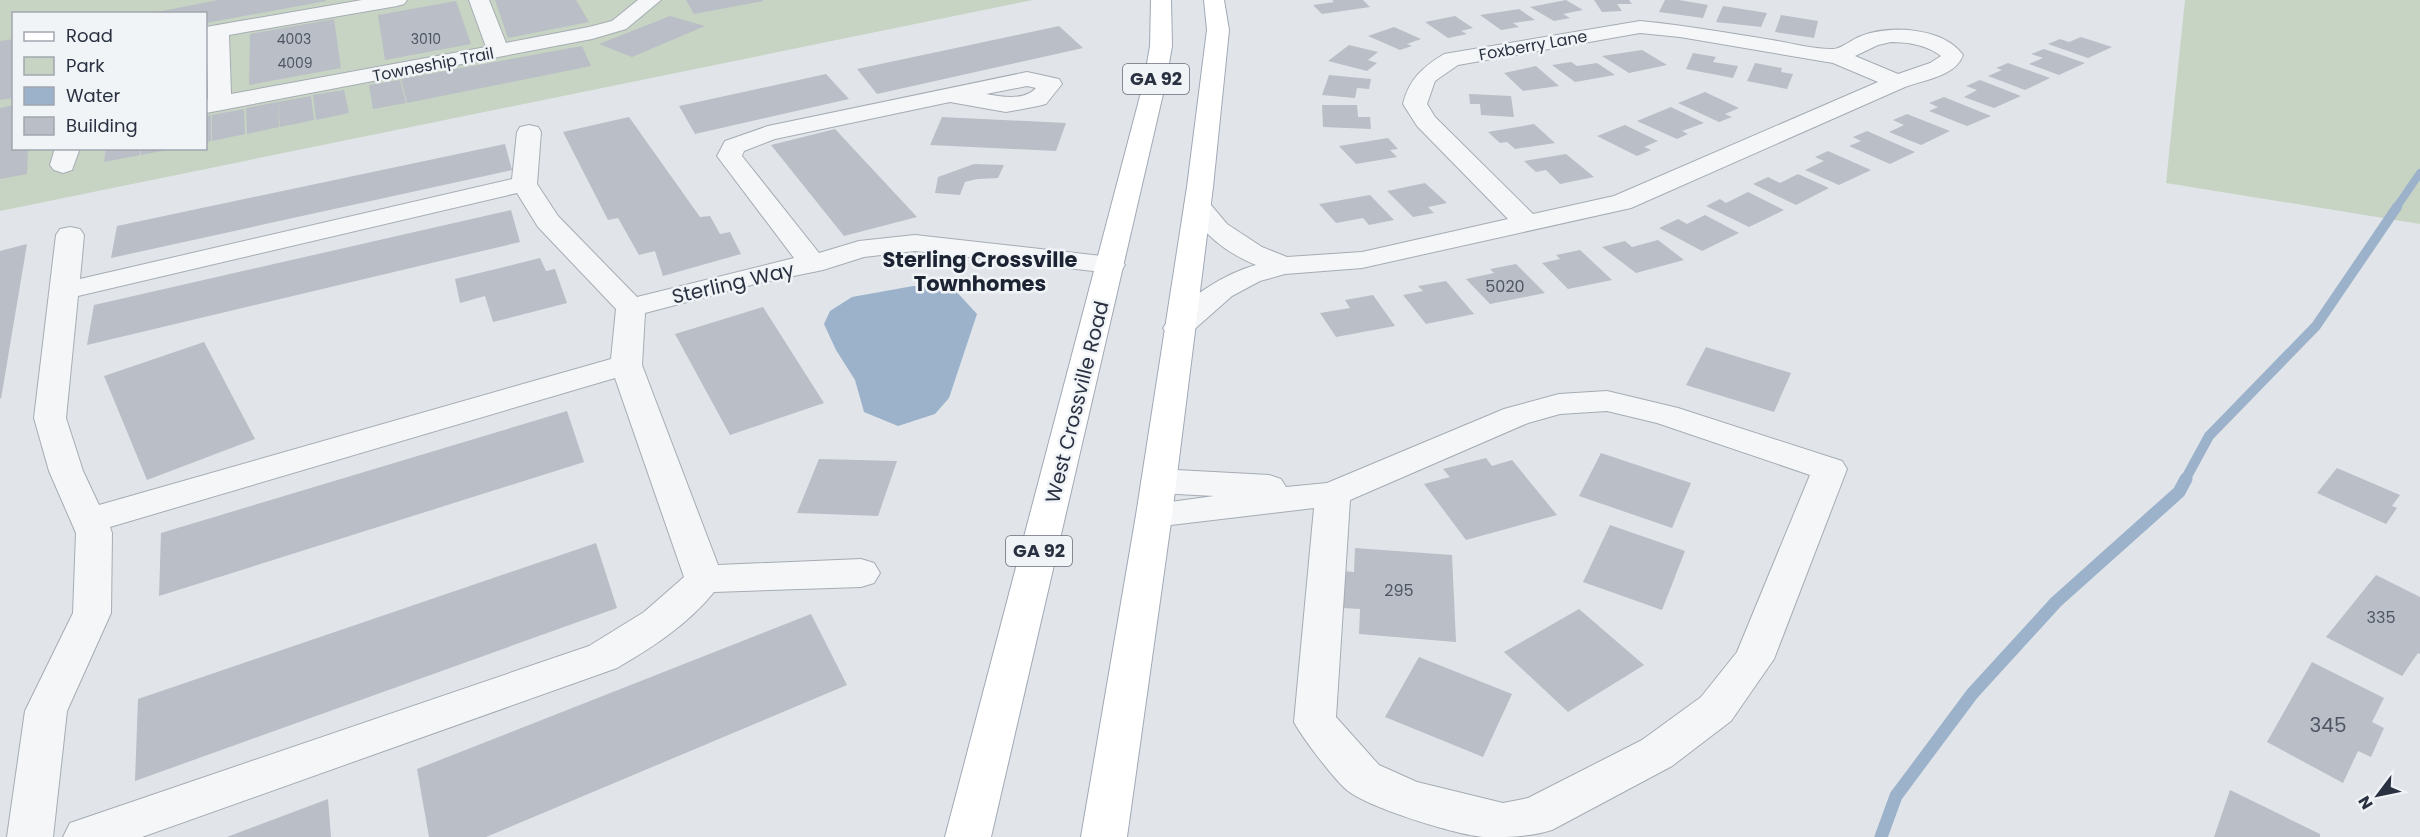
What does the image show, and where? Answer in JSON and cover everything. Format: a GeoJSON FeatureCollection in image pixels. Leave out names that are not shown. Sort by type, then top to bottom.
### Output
{"type":"FeatureCollection","features":[{"type":"Feature","properties":{"kind":"main road","name":"West Crossville Road"},"geometry":{"type":"LineString","coordinates":[[968,837],[1155,81],[1161,46],[1161,0]]}},
{"type":"Feature","properties":{"kind":"main road","name":"GA 92"},"geometry":{"type":"LineString","coordinates":[[1104,837],[1156,498],[1197,205],[1218,30],[1214,0]]}},
{"type":"Feature","properties":{"kind":"street"},"geometry":{"type":"LineString","coordinates":[[213,105],[212,32],[397,0]]}},
{"type":"Feature","properties":{"kind":"street"},"geometry":{"type":"LineString","coordinates":[[479,0],[498,51]]}},
{"type":"Feature","properties":{"kind":"street","name":"Towneship Trail"},"geometry":{"type":"LineString","coordinates":[[213,105],[592,33],[619,25],[651,0]]}},
{"type":"Feature","properties":{"kind":"street","name":"Foxberry Lane"},"geometry":{"type":"LineString","coordinates":[[1528,224],[1425,121],[1415,104],[1418,86],[1431,71],[1452,59],[1640,27],[1680,31],[1838,57],[1897,82]]}},
{"type":"Feature","properties":{"kind":"street"},"geometry":{"type":"LineString","coordinates":[[1178,328],[1222,290],[1250,276],[1284,266],[1362,260],[1622,202],[1897,82],[1938,68],[1950,61],[1952,55],[1942,46],[1930,41],[1902,34],[1890,34],[1865,40],[1838,57]]}},
{"type":"Feature","properties":{"kind":"street"},"geometry":{"type":"LineString","coordinates":[[825,261],[729,156],[734,146],[768,133],[1027,79]]}},
{"type":"Feature","properties":{"kind":"street"},"geometry":{"type":"LineString","coordinates":[[529,132],[524,184],[548,221],[631,308],[626,365],[704,579]]}},
{"type":"Feature","properties":{"kind":"street"},"geometry":{"type":"LineString","coordinates":[[64,291],[524,184]]}},
{"type":"Feature","properties":{"kind":"street"},"geometry":{"type":"LineString","coordinates":[[1197,205],[1217,230],[1252,253],[1284,266]]}},
{"type":"Feature","properties":{"kind":"street"},"geometry":{"type":"LineString","coordinates":[[30,837],[46,711],[92,613],[94,533],[66,471],[50,418],[70,235]]}},
{"type":"Feature","properties":{"kind":"street","name":"Sterling Way"},"geometry":{"type":"LineString","coordinates":[[631,308],[756,275],[825,261],[861,263],[981,252],[1111,266]]}},
{"type":"Feature","properties":{"kind":"street"},"geometry":{"type":"LineString","coordinates":[[88,521],[626,365]]}},
{"type":"Feature","properties":{"kind":"street"},"geometry":{"type":"LineString","coordinates":[[1156,498],[1333,494],[1516,416],[1559,404],[1607,401],[1666,415],[1830,469],[1754,659],[1716,709],[1657,753],[1536,816],[1503,823],[1410,799],[1363,778],[1315,722],[1333,494]]}},
{"type":"Feature","properties":{"kind":"street"},"geometry":{"type":"LineString","coordinates":[[86,837],[603,657],[650,631],[688,599],[704,579],[861,573]]}},
{"type":"Feature","properties":{"kind":"green space"},"geometry":{"type":"Polygon","coordinates":[[[0,0],[1033,0],[0,211],[0,0]]]}},
{"type":"Feature","properties":{"kind":"green space"},"geometry":{"type":"Polygon","coordinates":[[[2185,0],[2420,0],[2420,224],[2166,183],[2185,0]]]}},
{"type":"Feature","properties":{"kind":"water"},"geometry":{"type":"Polygon","coordinates":[[[913,286],[953,288],[977,314],[949,398],[935,414],[898,426],[864,412],[855,380],[836,350],[824,324],[830,311],[852,297],[913,286]]]}},
{"type":"Feature","properties":{"kind":"building"},"geometry":{"type":"Polygon","coordinates":[[[218,0],[326,0],[207,23],[207,12],[157,12],[218,0]]]}},
{"type":"Feature","properties":{"kind":"building"},"geometry":{"type":"Polygon","coordinates":[[[495,0],[576,0],[589,22],[508,38],[495,0]]]}},
{"type":"Feature","properties":{"kind":"building"},"geometry":{"type":"Polygon","coordinates":[[[686,0],[763,0],[763,1],[694,14],[686,0]]]}},
{"type":"Feature","properties":{"kind":"building"},"geometry":{"type":"Polygon","coordinates":[[[1332,0],[1363,0],[1370,7],[1322,14],[1313,5],[1334,2],[1332,0]]]}},
{"type":"Feature","properties":{"kind":"building"},"geometry":{"type":"Polygon","coordinates":[[[1566,0],[1583,10],[1563,14],[1570,18],[1554,21],[1530,7],[1566,0]]]}},
{"type":"Feature","properties":{"kind":"building"},"geometry":{"type":"Polygon","coordinates":[[[1594,0],[1629,0],[1632,4],[1617,4],[1622,11],[1602,12],[1594,0]]]}},
{"type":"Feature","properties":{"kind":"building"},"geometry":{"type":"Polygon","coordinates":[[[1665,0],[1708,5],[1703,18],[1659,12],[1665,0]]]}},
{"type":"Feature","properties":{"kind":"building"},"geometry":{"type":"Polygon","coordinates":[[[456,1],[471,44],[385,60],[378,15],[456,1]]]}},
{"type":"Feature","properties":{"kind":"building"},"geometry":{"type":"Polygon","coordinates":[[[1723,6],[1767,13],[1761,27],[1716,22],[1723,6]]]}},
{"type":"Feature","properties":{"kind":"building"},"geometry":{"type":"Polygon","coordinates":[[[1519,9],[1535,20],[1513,23],[1519,27],[1501,30],[1480,15],[1519,9]]]}},
{"type":"Feature","properties":{"kind":"building"},"geometry":{"type":"Polygon","coordinates":[[[1781,15],[1818,21],[1814,38],[1775,32],[1781,15]]]}},
{"type":"Feature","properties":{"kind":"building"},"geometry":{"type":"Polygon","coordinates":[[[670,16],[705,26],[632,57],[599,44],[670,16]]]}},
{"type":"Feature","properties":{"kind":"building"},"geometry":{"type":"Polygon","coordinates":[[[1455,16],[1473,28],[1461,31],[1467,34],[1448,38],[1425,22],[1455,16]]]}},
{"type":"Feature","properties":{"kind":"building"},"geometry":{"type":"Polygon","coordinates":[[[334,19],[341,68],[249,85],[250,34],[334,19]]]}},
{"type":"Feature","properties":{"kind":"building"},"geometry":{"type":"Polygon","coordinates":[[[1059,26],[1083,48],[877,94],[857,69],[1059,26]]]}},
{"type":"Feature","properties":{"kind":"building"},"geometry":{"type":"Polygon","coordinates":[[[1394,27],[1421,39],[1407,44],[1412,46],[1400,50],[1368,36],[1394,27]]]}},
{"type":"Feature","properties":{"kind":"building"},"geometry":{"type":"Polygon","coordinates":[[[2081,37],[2112,47],[2088,58],[2048,44],[2060,39],[2069,42],[2081,37]]]}},
{"type":"Feature","properties":{"kind":"building"},"geometry":{"type":"Polygon","coordinates":[[[12,39],[12,98],[0,100],[0,41],[12,39]]]}},
{"type":"Feature","properties":{"kind":"building"},"geometry":{"type":"Polygon","coordinates":[[[1349,45],[1378,52],[1368,60],[1377,63],[1367,71],[1328,61],[1349,45]]]}},
{"type":"Feature","properties":{"kind":"building"},"geometry":{"type":"Polygon","coordinates":[[[582,46],[591,66],[407,103],[401,79],[582,46]]]}},
{"type":"Feature","properties":{"kind":"building"},"geometry":{"type":"Polygon","coordinates":[[[2044,49],[2085,63],[2059,75],[2029,64],[2043,58],[2031,54],[2044,49]]]}},
{"type":"Feature","properties":{"kind":"building"},"geometry":{"type":"Polygon","coordinates":[[[1642,50],[1667,65],[1629,73],[1602,56],[1642,50]]]}},
{"type":"Feature","properties":{"kind":"building"},"geometry":{"type":"Polygon","coordinates":[[[1693,53],[1716,57],[1713,62],[1738,66],[1733,78],[1686,69],[1693,53]]]}},
{"type":"Feature","properties":{"kind":"building"},"geometry":{"type":"Polygon","coordinates":[[[1571,62],[1577,66],[1597,63],[1615,75],[1575,82],[1552,65],[1571,62]]]}},
{"type":"Feature","properties":{"kind":"building"},"geometry":{"type":"Polygon","coordinates":[[[1755,63],[1782,68],[1781,72],[1793,74],[1787,89],[1747,81],[1755,63]]]}},
{"type":"Feature","properties":{"kind":"building"},"geometry":{"type":"Polygon","coordinates":[[[2008,63],[2050,78],[2025,90],[1988,76],[2002,70],[1996,68],[2008,63]]]}},
{"type":"Feature","properties":{"kind":"building"},"geometry":{"type":"Polygon","coordinates":[[[1536,66],[1559,86],[1523,91],[1504,73],[1536,66]]]}},
{"type":"Feature","properties":{"kind":"building"},"geometry":{"type":"Polygon","coordinates":[[[826,74],[849,99],[695,134],[679,106],[826,74]]]}},
{"type":"Feature","properties":{"kind":"building"},"geometry":{"type":"Polygon","coordinates":[[[1329,75],[1371,79],[1369,89],[1357,88],[1355,98],[1322,95],[1329,75]]]}},
{"type":"Feature","properties":{"kind":"building"},"geometry":{"type":"Polygon","coordinates":[[[400,80],[406,103],[373,109],[369,85],[400,80]]]}},
{"type":"Feature","properties":{"kind":"building"},"geometry":{"type":"Polygon","coordinates":[[[1980,80],[2021,96],[1994,108],[1964,97],[1977,90],[1966,86],[1980,80]]]}},
{"type":"Feature","properties":{"kind":"building"},"geometry":{"type":"Polygon","coordinates":[[[344,90],[349,113],[316,120],[313,95],[344,90]]]}},
{"type":"Feature","properties":{"kind":"building"},"geometry":{"type":"Polygon","coordinates":[[[1705,92],[1739,108],[1725,114],[1732,117],[1719,122],[1678,103],[1705,92]]]}},
{"type":"Feature","properties":{"kind":"building"},"geometry":{"type":"Polygon","coordinates":[[[1469,94],[1511,96],[1514,117],[1481,115],[1480,104],[1470,104],[1469,94]]]}},
{"type":"Feature","properties":{"kind":"building"},"geometry":{"type":"Polygon","coordinates":[[[311,96],[314,120],[280,127],[278,102],[311,96]]]}},
{"type":"Feature","properties":{"kind":"building"},"geometry":{"type":"Polygon","coordinates":[[[1944,97],[1991,116],[1967,126],[1929,111],[1938,107],[1929,103],[1944,97]]]}},
{"type":"Feature","properties":{"kind":"building"},"geometry":{"type":"Polygon","coordinates":[[[278,102],[279,127],[247,134],[246,108],[278,102]]]}},
{"type":"Feature","properties":{"kind":"building"},"geometry":{"type":"Polygon","coordinates":[[[12,105],[12,150],[28,150],[27,174],[0,179],[0,108],[12,105]]]}},
{"type":"Feature","properties":{"kind":"building"},"geometry":{"type":"Polygon","coordinates":[[[1322,105],[1357,105],[1358,117],[1370,117],[1371,129],[1323,127],[1322,105]]]}},
{"type":"Feature","properties":{"kind":"building"},"geometry":{"type":"Polygon","coordinates":[[[1671,107],[1704,123],[1682,131],[1688,134],[1677,139],[1637,121],[1671,107]]]}},
{"type":"Feature","properties":{"kind":"building"},"geometry":{"type":"Polygon","coordinates":[[[244,109],[245,134],[212,141],[212,115],[244,109]]]}},
{"type":"Feature","properties":{"kind":"building"},"geometry":{"type":"Polygon","coordinates":[[[1907,114],[1950,131],[1921,145],[1889,132],[1904,125],[1893,120],[1907,114]]]}},
{"type":"Feature","properties":{"kind":"building"},"geometry":{"type":"Polygon","coordinates":[[[211,115],[211,141],[207,142],[207,116],[211,115]]]}},
{"type":"Feature","properties":{"kind":"building"},"geometry":{"type":"Polygon","coordinates":[[[629,117],[700,217],[710,216],[720,234],[730,232],[741,254],[663,276],[655,251],[639,255],[618,218],[608,220],[563,132],[629,117]]]}},
{"type":"Feature","properties":{"kind":"building"},"geometry":{"type":"Polygon","coordinates":[[[942,117],[1066,123],[1056,151],[930,145],[942,117]]]}},
{"type":"Feature","properties":{"kind":"building"},"geometry":{"type":"Polygon","coordinates":[[[1534,124],[1555,143],[1515,149],[1507,142],[1500,143],[1488,132],[1534,124]]]}},
{"type":"Feature","properties":{"kind":"building"},"geometry":{"type":"Polygon","coordinates":[[[1625,125],[1658,141],[1644,147],[1651,150],[1637,156],[1597,136],[1625,125]]]}},
{"type":"Feature","properties":{"kind":"building"},"geometry":{"type":"Polygon","coordinates":[[[835,129],[917,217],[844,236],[771,145],[835,129]]]}},
{"type":"Feature","properties":{"kind":"building"},"geometry":{"type":"Polygon","coordinates":[[[1867,131],[1915,152],[1890,164],[1849,146],[1861,141],[1853,137],[1867,131]]]}},
{"type":"Feature","properties":{"kind":"building"},"geometry":{"type":"Polygon","coordinates":[[[1388,138],[1398,149],[1390,150],[1397,157],[1356,164],[1339,146],[1388,138]]]}},
{"type":"Feature","properties":{"kind":"building"},"geometry":{"type":"Polygon","coordinates":[[[505,144],[512,170],[111,258],[117,226],[505,144]]]}},
{"type":"Feature","properties":{"kind":"building"},"geometry":{"type":"Polygon","coordinates":[[[106,150],[140,150],[140,155],[104,162],[106,150]]]}},
{"type":"Feature","properties":{"kind":"building"},"geometry":{"type":"Polygon","coordinates":[[[141,150],[167,150],[141,155],[141,150]]]}},
{"type":"Feature","properties":{"kind":"building"},"geometry":{"type":"Polygon","coordinates":[[[1828,151],[1871,170],[1839,185],[1805,170],[1824,161],[1815,157],[1828,151]]]}},
{"type":"Feature","properties":{"kind":"building"},"geometry":{"type":"Polygon","coordinates":[[[1566,154],[1594,177],[1560,184],[1546,170],[1536,172],[1524,161],[1566,154]]]}},
{"type":"Feature","properties":{"kind":"building"},"geometry":{"type":"Polygon","coordinates":[[[974,164],[1004,165],[998,178],[965,182],[960,195],[935,193],[938,177],[974,164]]]}},
{"type":"Feature","properties":{"kind":"building"},"geometry":{"type":"Polygon","coordinates":[[[1798,174],[1829,188],[1796,205],[1753,184],[1768,177],[1780,183],[1798,174]]]}},
{"type":"Feature","properties":{"kind":"building"},"geometry":{"type":"Polygon","coordinates":[[[1425,183],[1447,203],[1428,207],[1434,213],[1413,217],[1387,191],[1425,183]]]}},
{"type":"Feature","properties":{"kind":"building"},"geometry":{"type":"Polygon","coordinates":[[[1748,192],[1784,210],[1749,227],[1706,206],[1720,199],[1726,203],[1748,192]]]}},
{"type":"Feature","properties":{"kind":"building"},"geometry":{"type":"Polygon","coordinates":[[[1370,195],[1394,220],[1369,225],[1363,218],[1336,223],[1319,204],[1370,195]]]}},
{"type":"Feature","properties":{"kind":"building"},"geometry":{"type":"Polygon","coordinates":[[[511,210],[520,242],[87,345],[94,305],[511,210]]]}},
{"type":"Feature","properties":{"kind":"building"},"geometry":{"type":"Polygon","coordinates":[[[1705,215],[1739,233],[1702,251],[1659,228],[1678,219],[1687,224],[1705,215]]]}},
{"type":"Feature","properties":{"kind":"building"},"geometry":{"type":"Polygon","coordinates":[[[1658,240],[1684,260],[1636,273],[1602,247],[1625,241],[1632,247],[1658,240]]]}},
{"type":"Feature","properties":{"kind":"building"},"geometry":{"type":"Polygon","coordinates":[[[27,244],[1,399],[0,251],[27,244]]]}},
{"type":"Feature","properties":{"kind":"building"},"geometry":{"type":"Polygon","coordinates":[[[1580,250],[1612,280],[1568,289],[1542,263],[1560,259],[1556,255],[1580,250]]]}},
{"type":"Feature","properties":{"kind":"building"},"geometry":{"type":"Polygon","coordinates":[[[540,258],[546,271],[555,269],[567,303],[493,322],[485,296],[460,303],[455,279],[540,258]]]}},
{"type":"Feature","properties":{"kind":"building"},"geometry":{"type":"Polygon","coordinates":[[[1516,264],[1545,293],[1490,304],[1466,279],[1494,273],[1490,269],[1516,264]]]}},
{"type":"Feature","properties":{"kind":"building"},"geometry":{"type":"Polygon","coordinates":[[[1446,281],[1474,314],[1426,324],[1403,295],[1423,291],[1418,286],[1446,281]]]}},
{"type":"Feature","properties":{"kind":"building"},"geometry":{"type":"Polygon","coordinates":[[[1373,295],[1395,326],[1336,337],[1320,313],[1350,308],[1345,300],[1373,295]]]}},
{"type":"Feature","properties":{"kind":"building"},"geometry":{"type":"Polygon","coordinates":[[[763,307],[824,403],[730,435],[675,334],[763,307]]]}},
{"type":"Feature","properties":{"kind":"building"},"geometry":{"type":"Polygon","coordinates":[[[204,342],[255,439],[147,480],[104,376],[204,342]]]}},
{"type":"Feature","properties":{"kind":"building"},"geometry":{"type":"Polygon","coordinates":[[[1706,347],[1791,373],[1774,412],[1686,385],[1706,347]]]}},
{"type":"Feature","properties":{"kind":"building"},"geometry":{"type":"Polygon","coordinates":[[[567,411],[584,462],[159,596],[161,533],[567,411]]]}},
{"type":"Feature","properties":{"kind":"building"},"geometry":{"type":"Polygon","coordinates":[[[1601,453],[1691,483],[1672,528],[1579,496],[1601,453]]]}},
{"type":"Feature","properties":{"kind":"building"},"geometry":{"type":"Polygon","coordinates":[[[1486,458],[1492,466],[1512,460],[1557,515],[1466,540],[1424,484],[1450,477],[1443,469],[1486,458]]]}},
{"type":"Feature","properties":{"kind":"building"},"geometry":{"type":"Polygon","coordinates":[[[819,459],[897,461],[878,516],[797,513],[819,459]]]}},
{"type":"Feature","properties":{"kind":"building"},"geometry":{"type":"Polygon","coordinates":[[[2337,468],[2400,495],[2392,506],[2397,508],[2386,524],[2317,493],[2337,468]]]}},
{"type":"Feature","properties":{"kind":"building"},"geometry":{"type":"Polygon","coordinates":[[[1610,525],[1685,551],[1662,610],[1583,582],[1610,525]]]}},
{"type":"Feature","properties":{"kind":"building"},"geometry":{"type":"Polygon","coordinates":[[[596,543],[617,608],[135,781],[138,699],[596,543]]]}},
{"type":"Feature","properties":{"kind":"building"},"geometry":{"type":"Polygon","coordinates":[[[1355,548],[1452,555],[1456,642],[1359,634],[1360,609],[1343,608],[1344,571],[1354,572],[1355,548]]]}},
{"type":"Feature","properties":{"kind":"building"},"geometry":{"type":"Polygon","coordinates":[[[2376,575],[2420,597],[2420,654],[2418,653],[2402,676],[2326,637],[2376,575]]]}},
{"type":"Feature","properties":{"kind":"building"},"geometry":{"type":"Polygon","coordinates":[[[1579,609],[1644,665],[1568,712],[1504,652],[1579,609]]]}},
{"type":"Feature","properties":{"kind":"building"},"geometry":{"type":"Polygon","coordinates":[[[811,614],[847,685],[486,837],[429,837],[417,769],[811,614]]]}},
{"type":"Feature","properties":{"kind":"building"},"geometry":{"type":"Polygon","coordinates":[[[1419,657],[1512,694],[1483,757],[1385,717],[1419,657]]]}},
{"type":"Feature","properties":{"kind":"building"},"geometry":{"type":"Polygon","coordinates":[[[2312,662],[2384,698],[2372,722],[2384,728],[2371,757],[2358,751],[2343,783],[2267,742],[2312,662]]]}},
{"type":"Feature","properties":{"kind":"building"},"geometry":{"type":"Polygon","coordinates":[[[2230,790],[2320,834],[2320,837],[2214,837],[2230,790]]]}},
{"type":"Feature","properties":{"kind":"building"},"geometry":{"type":"Polygon","coordinates":[[[328,799],[331,837],[227,837],[328,799]]]}},
{"type":"Feature","properties":{"kind":"waterway"},"geometry":{"type":"LineString","coordinates":[[2396,208],[2420,173]]}},
{"type":"Feature","properties":{"kind":"waterway"},"geometry":{"type":"LineString","coordinates":[[2185,480],[2209,436],[2316,326],[2397,207]]}},
{"type":"Feature","properties":{"kind":"waterway"},"geometry":{"type":"LineString","coordinates":[[1881,837],[1896,796],[1972,694],[2056,602],[2179,492],[2186,479]]}},
{"type":"Feature","properties":{"kind":"district","name":"Sterling Crossville Townhomes"},"geometry":{"type":"Point","coordinates":[980,272]}}]}
